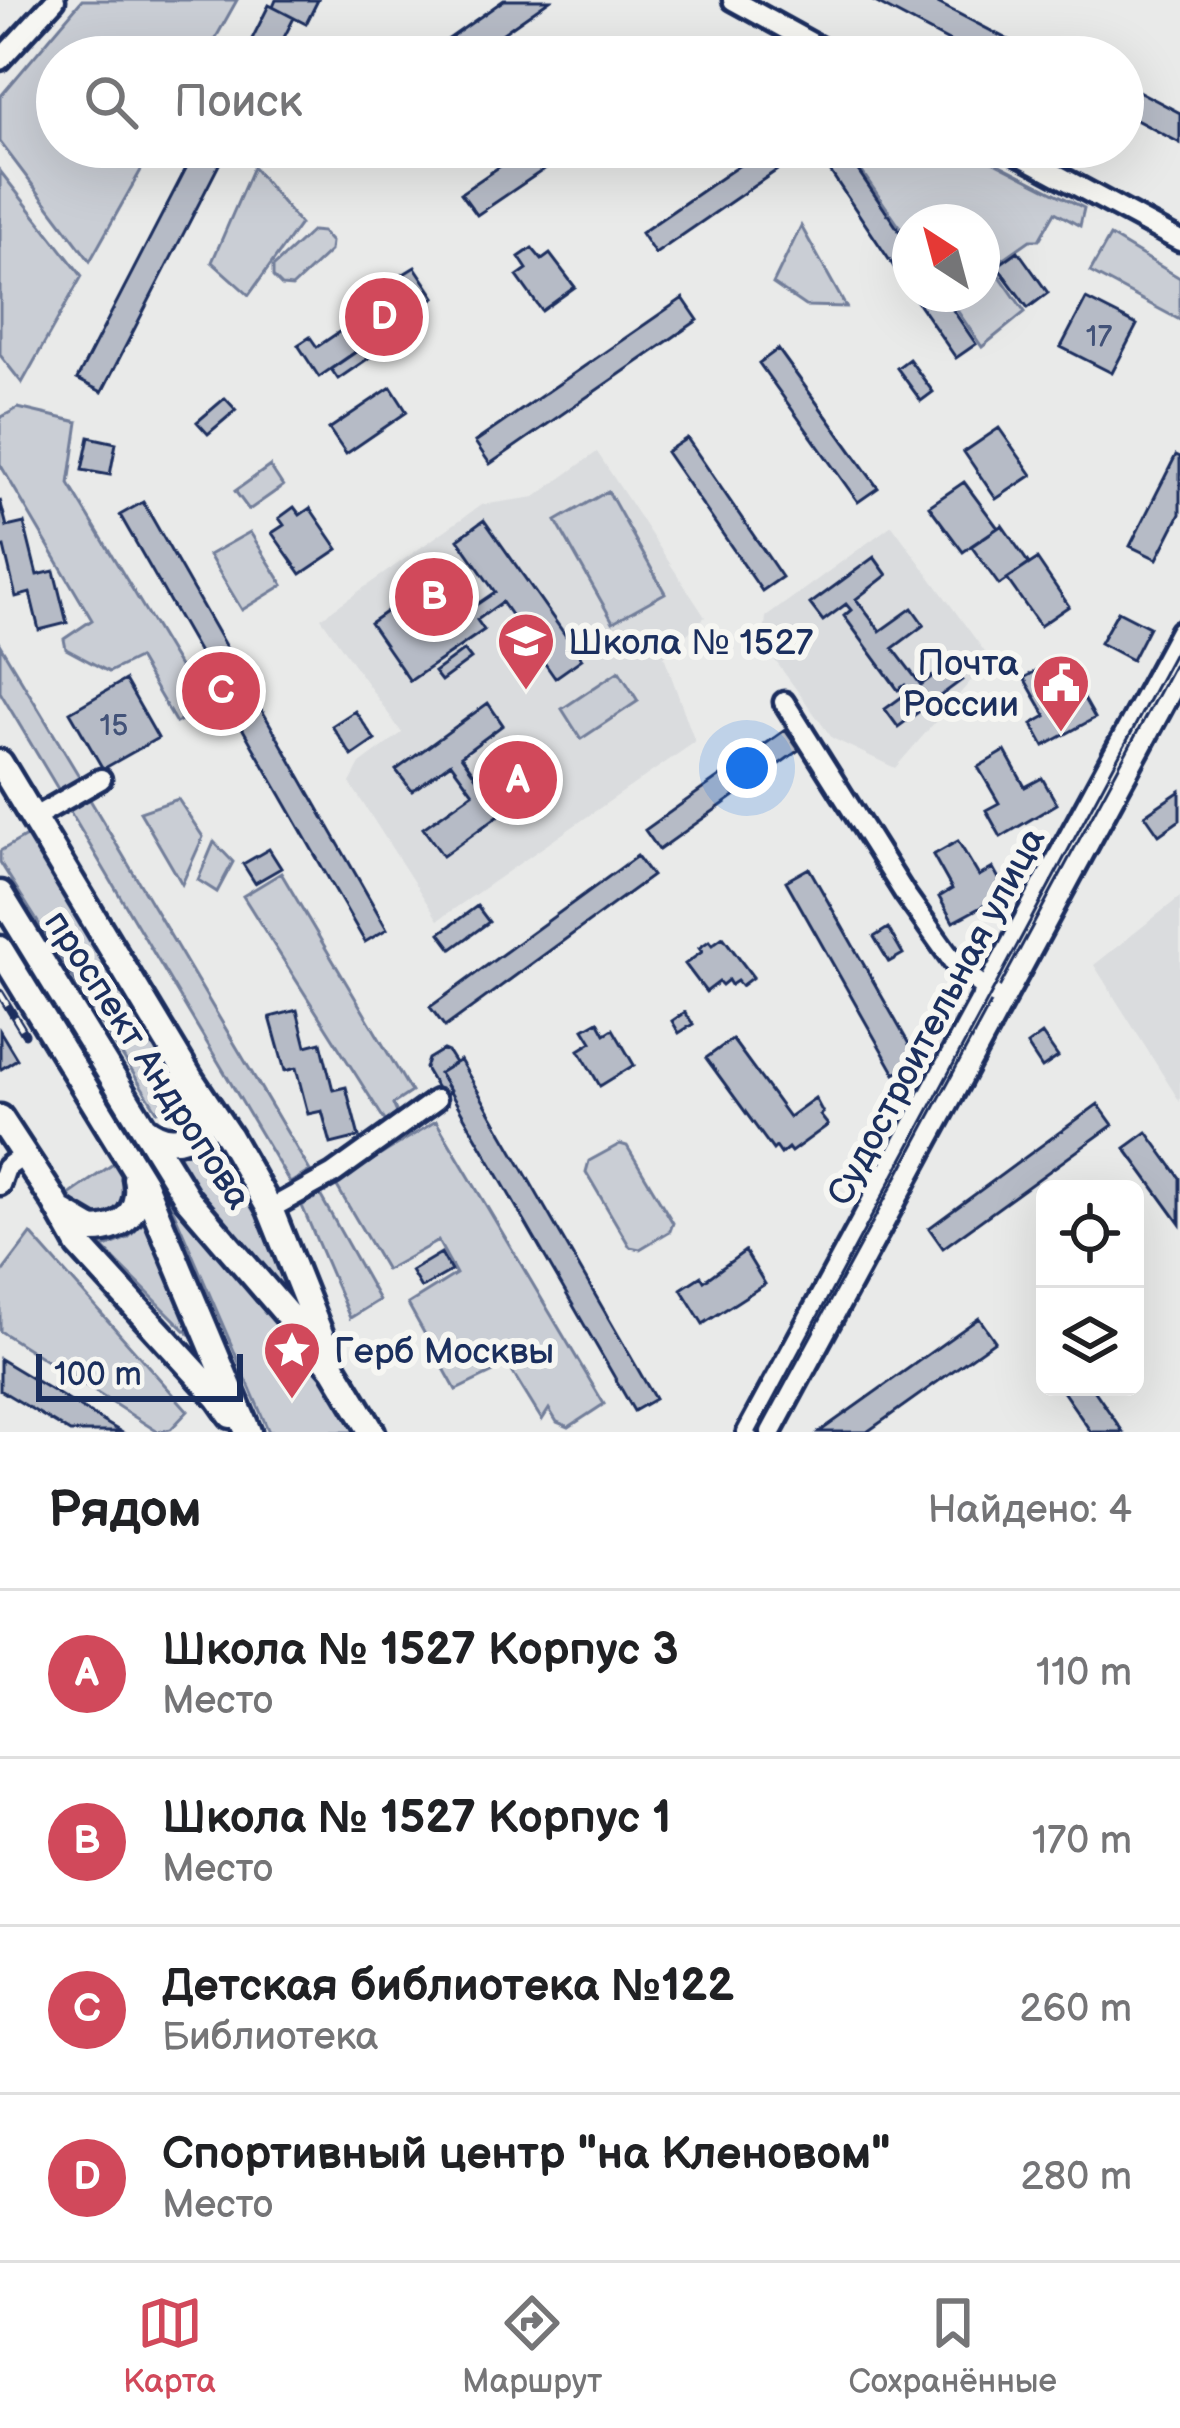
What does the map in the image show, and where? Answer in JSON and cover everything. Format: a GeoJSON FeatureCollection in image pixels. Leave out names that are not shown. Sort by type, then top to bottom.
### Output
{"type":"FeatureCollection","features":[{"type":"Feature","properties":{"kind":"main road"},"geometry":{"type":"LineString","coordinates":[[0,763],[270,1209],[334,1369]]}},
{"type":"Feature","properties":{"kind":"main road","name":"проспект Андропова"},"geometry":{"type":"LineString","coordinates":[[0,894],[187,1198],[334,1369],[372,1432]]}},
{"type":"Feature","properties":{"kind":"main road","name":"проспект Андропова"},"geometry":{"type":"LineString","coordinates":[[0,949],[142,1182],[245,1432]]}},
{"type":"Feature","properties":{"kind":"main road"},"geometry":{"type":"LineString","coordinates":[[140,1124],[167,1141],[191,1133],[202,1109],[191,1080]]}},
{"type":"Feature","properties":{"kind":"main road"},"geometry":{"type":"LineString","coordinates":[[0,1118],[79,1245],[245,1432]]}},
{"type":"Feature","properties":{"kind":"main road"},"geometry":{"type":"LineString","coordinates":[[55,1202],[70,1219],[89,1228],[113,1227],[128,1217],[137,1200],[133,1167]]}},
{"type":"Feature","properties":{"kind":"street"},"geometry":{"type":"LineString","coordinates":[[0,60],[56,0]]}},
{"type":"Feature","properties":{"kind":"street"},"geometry":{"type":"LineString","coordinates":[[733,0],[799,36]]}},
{"type":"Feature","properties":{"kind":"street"},"geometry":{"type":"LineString","coordinates":[[1044,168],[1180,241]]}},
{"type":"Feature","properties":{"kind":"street","name":"Судостроительная улица"},"geometry":{"type":"LineString","coordinates":[[747,1432],[1180,631]]}},
{"type":"Feature","properties":{"kind":"street","name":"Судостроительная улица"},"geometry":{"type":"LineString","coordinates":[[772,1432],[1180,675]]}},
{"type":"Feature","properties":{"kind":"street"},"geometry":{"type":"LineString","coordinates":[[784,703],[904,894],[957,967],[1004,1000]]}},
{"type":"Feature","properties":{"kind":"street"},"geometry":{"type":"LineString","coordinates":[[33,818],[101,779]]}},
{"type":"Feature","properties":{"kind":"street"},"geometry":{"type":"LineString","coordinates":[[270,1209],[334,1174],[436,1100]]}},
{"type":"Feature","properties":{"kind":"street"},"geometry":{"type":"LineString","coordinates":[[0,1185],[6,1168],[24,1155]]}},
{"type":"Feature","properties":{"kind":"shaded area"},"geometry":{"type":"Polygon","coordinates":[[[82,0],[237,0],[217,36],[52,36],[82,0]]]}},
{"type":"Feature","properties":{"kind":"shaded area"},"geometry":{"type":"Polygon","coordinates":[[[36,54],[36,168],[142,168],[90,261],[0,142],[0,97],[36,54]]]}},
{"type":"Feature","properties":{"kind":"shaded area"},"geometry":{"type":"Polygon","coordinates":[[[254,168],[300,224],[249,295],[212,262],[254,168]]]}},
{"type":"Feature","properties":{"kind":"shaded area"},"geometry":{"type":"Polygon","coordinates":[[[859,168],[1006,168],[1084,208],[1080,226],[1055,212],[1039,240],[1030,240],[1000,261],[1000,204],[892,204],[892,216],[859,168]]]}},
{"type":"Feature","properties":{"kind":"shaded area"},"geometry":{"type":"Polygon","coordinates":[[[0,171],[82,276],[22,383],[0,355],[0,171]]]}},
{"type":"Feature","properties":{"kind":"shaded area"},"geometry":{"type":"Polygon","coordinates":[[[801,226],[846,307],[805,306],[773,284],[801,226]]]}},
{"type":"Feature","properties":{"kind":"shaded area"},"geometry":{"type":"Polygon","coordinates":[[[312,231],[322,232],[331,242],[330,251],[292,287],[282,286],[273,277],[273,267],[312,231]]]}},
{"type":"Feature","properties":{"kind":"shaded area"},"geometry":{"type":"Polygon","coordinates":[[[1110,236],[1180,278],[1180,320],[1090,272],[1110,236]]]}},
{"type":"Feature","properties":{"kind":"shaded area"},"geometry":{"type":"Polygon","coordinates":[[[1000,276],[1025,312],[982,347],[958,312],[1000,312],[1000,276]]]}},
{"type":"Feature","properties":{"kind":"shaded area"},"geometry":{"type":"Polygon","coordinates":[[[18,408],[78,422],[69,484],[204,708],[176,723],[138,658],[109,672],[66,649],[64,639],[92,620],[0,464],[0,418],[18,408]]]}},
{"type":"Feature","properties":{"kind":"shaded area","name":"Школа № 1527"},"geometry":{"type":"Polygon","coordinates":[[[597,452],[705,617],[664,656],[695,742],[438,920],[350,783],[360,764],[402,733],[321,618],[481,505],[535,497],[597,452]]]}},
{"type":"Feature","properties":{"kind":"shaded area"},"geometry":{"type":"Polygon","coordinates":[[[270,466],[283,486],[249,510],[235,491],[270,466]]]}},
{"type":"Feature","properties":{"kind":"shaded area"},"geometry":{"type":"Polygon","coordinates":[[[608,491],[665,593],[613,622],[556,521],[608,491]]]}},
{"type":"Feature","properties":{"kind":"shaded area"},"geometry":{"type":"Polygon","coordinates":[[[892,525],[990,659],[895,768],[832,738],[763,644],[766,617],[892,525]]]}},
{"type":"Feature","properties":{"kind":"shaded area"},"geometry":{"type":"Polygon","coordinates":[[[250,532],[283,585],[242,610],[209,555],[250,532]]]}},
{"type":"Feature","properties":{"kind":"shaded area"},"geometry":{"type":"Polygon","coordinates":[[[0,645],[82,781],[61,794],[0,692],[0,645]]]}},
{"type":"Feature","properties":{"kind":"shaded area"},"geometry":{"type":"Polygon","coordinates":[[[619,671],[638,701],[581,739],[562,709],[619,671]]]}},
{"type":"Feature","properties":{"kind":"shaded area"},"geometry":{"type":"Polygon","coordinates":[[[89,798],[310,1171],[290,1183],[69,810],[89,798]]]}},
{"type":"Feature","properties":{"kind":"shaded area"},"geometry":{"type":"Polygon","coordinates":[[[178,799],[203,837],[182,884],[140,812],[178,799]]]}},
{"type":"Feature","properties":{"kind":"shaded area"},"geometry":{"type":"Polygon","coordinates":[[[28,835],[183,1093],[157,1111],[0,862],[0,851],[28,835]]]}},
{"type":"Feature","properties":{"kind":"shaded area"},"geometry":{"type":"Polygon","coordinates":[[[214,842],[233,862],[217,892],[198,880],[214,842]]]}},
{"type":"Feature","properties":{"kind":"shaded area"},"geometry":{"type":"Polygon","coordinates":[[[281,873],[411,1092],[393,1104],[400,1120],[389,1127],[243,896],[281,873]]]}},
{"type":"Feature","properties":{"kind":"shaded area"},"geometry":{"type":"Polygon","coordinates":[[[1180,897],[1180,1102],[1094,965],[1180,897]]]}},
{"type":"Feature","properties":{"kind":"shaded area"},"geometry":{"type":"Polygon","coordinates":[[[436,1121],[604,1404],[569,1427],[557,1422],[549,1409],[542,1420],[508,1365],[456,1390],[408,1304],[456,1274],[438,1241],[386,1270],[335,1183],[436,1121]]]}},
{"type":"Feature","properties":{"kind":"shaded area"},"geometry":{"type":"Polygon","coordinates":[[[212,1135],[242,1181],[290,1289],[282,1288],[173,1157],[195,1149],[212,1135]]]}},
{"type":"Feature","properties":{"kind":"shaded area"},"geometry":{"type":"Polygon","coordinates":[[[620,1144],[627,1146],[673,1223],[670,1231],[640,1249],[630,1247],[586,1172],[589,1161],[620,1144]]]}},
{"type":"Feature","properties":{"kind":"shaded area"},"geometry":{"type":"Polygon","coordinates":[[[116,1162],[127,1188],[125,1202],[102,1219],[81,1212],[69,1195],[116,1162]]]}},
{"type":"Feature","properties":{"kind":"shaded area"},"geometry":{"type":"Polygon","coordinates":[[[159,1175],[326,1377],[360,1432],[269,1432],[156,1178],[159,1175]]]}},
{"type":"Feature","properties":{"kind":"shaded area"},"geometry":{"type":"Polygon","coordinates":[[[319,1193],[379,1300],[350,1318],[302,1206],[319,1193]]]}},
{"type":"Feature","properties":{"kind":"shaded area"},"geometry":{"type":"Polygon","coordinates":[[[147,1219],[194,1335],[103,1248],[128,1238],[147,1219]]]}},
{"type":"Feature","properties":{"kind":"shaded area"},"geometry":{"type":"Polygon","coordinates":[[[31,1234],[188,1411],[171,1429],[158,1432],[0,1331],[0,1275],[31,1234]]]}},
{"type":"Feature","properties":{"kind":"building"},"geometry":{"type":"Polygon","coordinates":[[[276,0],[318,0],[306,24],[273,7],[276,0]]]}},
{"type":"Feature","properties":{"kind":"building"},"geometry":{"type":"Polygon","coordinates":[[[504,0],[550,0],[499,36],[453,36],[504,0]]]}},
{"type":"Feature","properties":{"kind":"building"},"geometry":{"type":"Polygon","coordinates":[[[871,0],[932,0],[1001,36],[939,36],[871,0]]]}},
{"type":"Feature","properties":{"kind":"building"},"geometry":{"type":"Polygon","coordinates":[[[269,5],[294,18],[285,36],[254,36],[269,5]]]}},
{"type":"Feature","properties":{"kind":"building"},"geometry":{"type":"Polygon","coordinates":[[[1144,94],[1180,113],[1180,143],[1144,124],[1144,94]]]}},
{"type":"Feature","properties":{"kind":"building"},"geometry":{"type":"Polygon","coordinates":[[[186,168],[217,168],[102,392],[77,379],[186,168]]]}},
{"type":"Feature","properties":{"kind":"building"},"geometry":{"type":"Polygon","coordinates":[[[497,168],[546,168],[477,215],[461,193],[497,168]]]}},
{"type":"Feature","properties":{"kind":"building"},"geometry":{"type":"Polygon","coordinates":[[[735,168],[780,168],[655,254],[641,233],[735,168]]]}},
{"type":"Feature","properties":{"kind":"building"},"geometry":{"type":"Polygon","coordinates":[[[828,168],[856,168],[892,221],[892,264],[828,168]]]}},
{"type":"Feature","properties":{"kind":"building"},"geometry":{"type":"Polygon","coordinates":[[[532,248],[542,260],[550,254],[575,287],[542,311],[517,276],[527,269],[519,257],[532,248]]]}},
{"type":"Feature","properties":{"kind":"building"},"geometry":{"type":"Polygon","coordinates":[[[1018,251],[1048,293],[1028,308],[1000,264],[1018,251]]]}},
{"type":"Feature","properties":{"kind":"building"},"geometry":{"type":"Polygon","coordinates":[[[415,267],[435,297],[319,377],[298,345],[310,337],[317,347],[408,285],[402,275],[415,267]]]}},
{"type":"Feature","properties":{"kind":"building"},"geometry":{"type":"Polygon","coordinates":[[[683,298],[698,320],[490,464],[475,442],[683,298]]]}},
{"type":"Feature","properties":{"kind":"building"},"geometry":{"type":"Polygon","coordinates":[[[1086,299],[1137,325],[1112,373],[1061,347],[1086,299]]]}},
{"type":"Feature","properties":{"kind":"building"},"geometry":{"type":"Polygon","coordinates":[[[924,312],[954,312],[976,344],[956,358],[924,312]]]}},
{"type":"Feature","properties":{"kind":"building"},"geometry":{"type":"Polygon","coordinates":[[[369,343],[376,353],[338,379],[331,369],[369,343]]]}},
{"type":"Feature","properties":{"kind":"building"},"geometry":{"type":"Polygon","coordinates":[[[778,349],[878,488],[858,502],[759,363],[778,349]]]}},
{"type":"Feature","properties":{"kind":"building"},"geometry":{"type":"Polygon","coordinates":[[[909,359],[933,392],[921,401],[897,368],[909,359]]]}},
{"type":"Feature","properties":{"kind":"building"},"geometry":{"type":"Polygon","coordinates":[[[391,387],[407,412],[346,454],[329,429],[391,387]]]}},
{"type":"Feature","properties":{"kind":"building"},"geometry":{"type":"Polygon","coordinates":[[[225,398],[236,410],[208,434],[197,422],[225,398]]]}},
{"type":"Feature","properties":{"kind":"building"},"geometry":{"type":"Polygon","coordinates":[[[999,428],[1032,475],[996,499],[964,452],[999,428]]]}},
{"type":"Feature","properties":{"kind":"building"},"geometry":{"type":"Polygon","coordinates":[[[89,437],[116,443],[110,475],[82,470],[89,437]]]}},
{"type":"Feature","properties":{"kind":"building"},"geometry":{"type":"Polygon","coordinates":[[[687,438],[782,577],[762,591],[666,452],[687,438]]]}},
{"type":"Feature","properties":{"kind":"building"},"geometry":{"type":"Polygon","coordinates":[[[1176,455],[1180,457],[1180,514],[1157,559],[1130,546],[1176,455]]]}},
{"type":"Feature","properties":{"kind":"building"},"geometry":{"type":"Polygon","coordinates":[[[964,482],[998,528],[963,552],[929,506],[964,482]]]}},
{"type":"Feature","properties":{"kind":"building"},"geometry":{"type":"Polygon","coordinates":[[[0,500],[7,527],[24,523],[37,575],[54,571],[67,623],[39,630],[30,593],[16,597],[4,547],[0,548],[0,500]]]}},
{"type":"Feature","properties":{"kind":"building"},"geometry":{"type":"Polygon","coordinates":[[[143,502],[387,929],[365,942],[120,515],[143,502]]]}},
{"type":"Feature","properties":{"kind":"building"},"geometry":{"type":"Polygon","coordinates":[[[294,507],[300,515],[310,508],[338,549],[301,574],[272,533],[284,525],[279,518],[294,507]]]}},
{"type":"Feature","properties":{"kind":"building"},"geometry":{"type":"Polygon","coordinates":[[[484,520],[582,659],[555,678],[502,602],[477,620],[484,630],[410,681],[370,623],[443,572],[470,609],[495,592],[458,539],[484,520]]]}},
{"type":"Feature","properties":{"kind":"building"},"geometry":{"type":"Polygon","coordinates":[[[1002,525],[1029,564],[999,585],[971,546],[1002,525]]]}},
{"type":"Feature","properties":{"kind":"building"},"geometry":{"type":"Polygon","coordinates":[[[874,557],[887,575],[856,599],[880,631],[912,608],[924,625],[893,648],[921,685],[950,663],[962,680],[898,727],[885,709],[910,691],[905,685],[898,690],[844,616],[851,610],[846,604],[823,621],[810,604],[874,557]]]}},
{"type":"Feature","properties":{"kind":"building"},"geometry":{"type":"Polygon","coordinates":[[[1037,559],[1069,606],[1040,626],[1007,579],[1037,559]]]}},
{"type":"Feature","properties":{"kind":"building"},"geometry":{"type":"Polygon","coordinates":[[[1118,611],[1149,627],[1132,660],[1100,643],[1118,611]]]}},
{"type":"Feature","properties":{"kind":"building"},"geometry":{"type":"Polygon","coordinates":[[[464,650],[471,659],[441,681],[434,672],[464,650]]]}},
{"type":"Feature","properties":{"kind":"building"},"geometry":{"type":"Polygon","coordinates":[[[1049,663],[1071,701],[1082,695],[1095,718],[1044,746],[1032,724],[1046,716],[1024,678],[1049,663]]]}},
{"type":"Feature","properties":{"kind":"building"},"geometry":{"type":"Polygon","coordinates":[[[125,680],[158,738],[103,769],[70,712],[125,680]]]}},
{"type":"Feature","properties":{"kind":"building"},"geometry":{"type":"Polygon","coordinates":[[[488,703],[503,725],[461,756],[482,785],[535,748],[554,775],[443,856],[423,828],[473,793],[451,763],[412,791],[396,770],[488,703]]]}},
{"type":"Feature","properties":{"kind":"building"},"geometry":{"type":"Polygon","coordinates":[[[355,711],[375,740],[352,756],[332,726],[355,711]]]}},
{"type":"Feature","properties":{"kind":"building"},"geometry":{"type":"Polygon","coordinates":[[[785,730],[799,750],[659,850],[645,830],[785,730]]]}},
{"type":"Feature","properties":{"kind":"building"},"geometry":{"type":"Polygon","coordinates":[[[1005,751],[1025,787],[1042,778],[1057,804],[1001,837],[986,810],[999,803],[978,767],[1005,751]]]}},
{"type":"Feature","properties":{"kind":"building"},"geometry":{"type":"Polygon","coordinates":[[[1180,791],[1180,820],[1159,835],[1145,815],[1180,791]]]}},
{"type":"Feature","properties":{"kind":"building"},"geometry":{"type":"Polygon","coordinates":[[[958,841],[979,876],[993,868],[1007,893],[953,922],[939,897],[952,889],[933,855],[958,841]]]}},
{"type":"Feature","properties":{"kind":"building"},"geometry":{"type":"Polygon","coordinates":[[[269,849],[281,868],[255,883],[243,864],[269,849]]]}},
{"type":"Feature","properties":{"kind":"building"},"geometry":{"type":"Polygon","coordinates":[[[637,856],[652,876],[445,1027],[430,1007],[637,856]]]}},
{"type":"Feature","properties":{"kind":"building"},"geometry":{"type":"Polygon","coordinates":[[[809,868],[918,1060],[895,1074],[786,881],[809,868]]]}},
{"type":"Feature","properties":{"kind":"building"},"geometry":{"type":"Polygon","coordinates":[[[477,906],[489,922],[452,949],[440,933],[477,906]]]}},
{"type":"Feature","properties":{"kind":"building"},"geometry":{"type":"Polygon","coordinates":[[[888,928],[903,954],[889,962],[874,937],[888,928]]]}},
{"type":"Feature","properties":{"kind":"building"},"geometry":{"type":"Polygon","coordinates":[[[723,937],[753,977],[741,986],[737,981],[731,985],[728,980],[719,982],[706,992],[685,964],[702,952],[699,948],[723,937]]]}},
{"type":"Feature","properties":{"kind":"building"},"geometry":{"type":"Polygon","coordinates":[[[297,1010],[306,1046],[321,1042],[333,1090],[346,1087],[359,1137],[331,1144],[322,1111],[308,1114],[296,1068],[285,1071],[270,1017],[297,1010]]]}},
{"type":"Feature","properties":{"kind":"building"},"geometry":{"type":"Polygon","coordinates":[[[685,1012],[693,1024],[679,1033],[672,1021],[685,1012]]]}},
{"type":"Feature","properties":{"kind":"building"},"geometry":{"type":"Polygon","coordinates":[[[598,1021],[605,1034],[613,1029],[634,1065],[600,1086],[579,1050],[592,1042],[584,1029],[598,1021]]]}},
{"type":"Feature","properties":{"kind":"building"},"geometry":{"type":"Polygon","coordinates":[[[0,1031],[17,1059],[1,1069],[0,1068],[0,1031]]]}},
{"type":"Feature","properties":{"kind":"building"},"geometry":{"type":"Polygon","coordinates":[[[1042,1034],[1058,1057],[1042,1068],[1027,1045],[1042,1034]]]}},
{"type":"Feature","properties":{"kind":"building"},"geometry":{"type":"Polygon","coordinates":[[[732,1039],[789,1117],[815,1098],[828,1125],[791,1152],[788,1148],[781,1154],[776,1147],[773,1150],[706,1058],[732,1039]]]}},
{"type":"Feature","properties":{"kind":"building"},"geometry":{"type":"Polygon","coordinates":[[[443,1050],[455,1063],[439,1073],[450,1091],[442,1097],[425,1068],[428,1059],[443,1050]]]}},
{"type":"Feature","properties":{"kind":"building"},"geometry":{"type":"Polygon","coordinates":[[[460,1060],[655,1399],[634,1411],[439,1073],[460,1060]]]}},
{"type":"Feature","properties":{"kind":"building"},"geometry":{"type":"Polygon","coordinates":[[[1098,1104],[1113,1125],[943,1248],[929,1228],[1098,1104]]]}},
{"type":"Feature","properties":{"kind":"building"},"geometry":{"type":"Polygon","coordinates":[[[1147,1132],[1180,1178],[1180,1224],[1125,1148],[1147,1132]]]}},
{"type":"Feature","properties":{"kind":"building"},"geometry":{"type":"Polygon","coordinates":[[[745,1251],[765,1284],[703,1324],[681,1289],[701,1276],[704,1281],[745,1251]]]}},
{"type":"Feature","properties":{"kind":"building"},"geometry":{"type":"Polygon","coordinates":[[[441,1253],[451,1271],[421,1288],[411,1271],[441,1253]]]}},
{"type":"Feature","properties":{"kind":"building"},"geometry":{"type":"Polygon","coordinates":[[[979,1318],[995,1341],[867,1432],[819,1432],[979,1318]]]}},
{"type":"Feature","properties":{"kind":"building"},"geometry":{"type":"Polygon","coordinates":[[[0,1359],[121,1432],[70,1432],[0,1390],[0,1359]]]}},
{"type":"Feature","properties":{"kind":"building"},"geometry":{"type":"Polygon","coordinates":[[[1066,1396],[1098,1396],[1123,1432],[1091,1432],[1066,1396]]]}},
{"type":"Feature","properties":{"kind":"tram line"},"geometry":{"type":"LineString","coordinates":[[756,1432],[1180,642]]}},
{"type":"Feature","properties":{"kind":"railway"},"geometry":{"type":"LineString","coordinates":[[0,993],[25,1034]]}},
{"type":"Feature","properties":{"kind":"place","name":"Спортивный центр \"на Кленовом\""},"geometry":{"type":"Point","coordinates":[384,317]}},
{"type":"Feature","properties":{"kind":"place","name":"Школа № 1527 Корпус 1"},"geometry":{"type":"Point","coordinates":[434,597]}},
{"type":"Feature","properties":{"kind":"place","name":"Детская библиотека №122"},"geometry":{"type":"Point","coordinates":[221,691]}},
{"type":"Feature","properties":{"kind":"place","name":"Школа № 1527"},"geometry":{"type":"Point","coordinates":[526,692]}},
{"type":"Feature","properties":{"kind":"place","name":"Почта России"},"geometry":{"type":"Point","coordinates":[1061,734]}},
{"type":"Feature","properties":{"kind":"place","name":"Школа № 1527 Корпус 3"},"geometry":{"type":"Point","coordinates":[518,780]}},
{"type":"Feature","properties":{"kind":"place","name":"Герб Москвы"},"geometry":{"type":"Point","coordinates":[292,1401]}}]}
